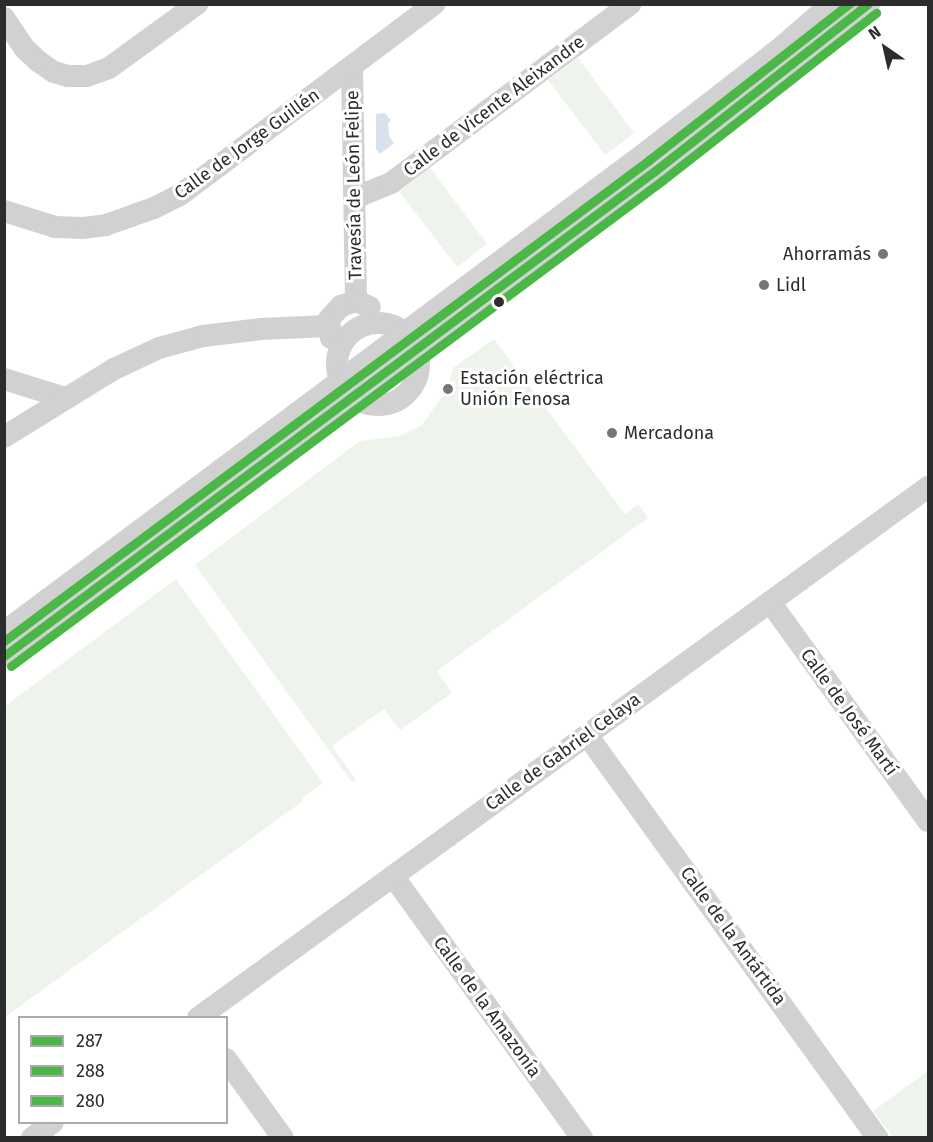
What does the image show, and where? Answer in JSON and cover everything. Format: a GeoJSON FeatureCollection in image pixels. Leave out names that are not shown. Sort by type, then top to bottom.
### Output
{"type":"FeatureCollection","features":[{"type":"Feature","properties":{"kind":"street"},"geometry":{"type":"LineString","coordinates":[[4,18],[25,49],[38,62],[54,72],[68,76],[87,76],[109,68],[197,4]]}},
{"type":"Feature","properties":{"kind":"street","name":"Calle de Jorge Guillén"},"geometry":{"type":"LineString","coordinates":[[4,211],[55,227],[83,228],[106,225],[154,208],[180,195],[352,69],[434,4]]}},
{"type":"Feature","properties":{"kind":"street","name":"Calle de Vicente Aleixandre"},"geometry":{"type":"LineString","coordinates":[[354,198],[391,183],[630,4]]}},
{"type":"Feature","properties":{"kind":"street"},"geometry":{"type":"LineString","coordinates":[[4,656],[346,389],[402,335],[653,147],[831,4]]}},
{"type":"Feature","properties":{"kind":"street"},"geometry":{"type":"LineString","coordinates":[[402,335],[656,170],[869,4]]}},
{"type":"Feature","properties":{"kind":"street","name":"Travesía de León Felipe"},"geometry":{"type":"LineString","coordinates":[[352,69],[356,301]]}},
{"type":"Feature","properties":{"kind":"street"},"geometry":{"type":"LineString","coordinates":[[356,301],[371,308],[402,335],[417,376],[409,391],[398,400],[384,405],[368,404],[346,389],[327,326],[333,313],[349,302],[356,301]]}},
{"type":"Feature","properties":{"kind":"street"},"geometry":{"type":"LineString","coordinates":[[338,357],[342,345],[350,335],[372,324],[402,335]]}},
{"type":"Feature","properties":{"kind":"street"},"geometry":{"type":"LineString","coordinates":[[4,437],[114,369],[159,348],[203,336],[261,328],[327,326]]}},
{"type":"Feature","properties":{"kind":"street"},"geometry":{"type":"LineString","coordinates":[[4,379],[65,398]]}},
{"type":"Feature","properties":{"kind":"street"},"geometry":{"type":"LineString","coordinates":[[4,632],[346,389]]}},
{"type":"Feature","properties":{"kind":"street","name":"Calle de Gabriel Celaya"},"geometry":{"type":"LineString","coordinates":[[199,1016],[928,488]]}},
{"type":"Feature","properties":{"kind":"street","name":"Calle de José Martí"},"geometry":{"type":"LineString","coordinates":[[770,602],[928,821]]}},
{"type":"Feature","properties":{"kind":"street","name":"Calle de la Antártida"},"geometry":{"type":"LineString","coordinates":[[587,735],[878,1137]]}},
{"type":"Feature","properties":{"kind":"street","name":"Calle de la Amazonía"},"geometry":{"type":"LineString","coordinates":[[393,876],[582,1137]]}},
{"type":"Feature","properties":{"kind":"street"},"geometry":{"type":"LineString","coordinates":[[228,1062],[283,1137]]}},
{"type":"Feature","properties":{"kind":"street"},"geometry":{"type":"LineString","coordinates":[[33,1137],[50,1124]]}},
{"type":"Feature","properties":{"kind":"shaded area"},"geometry":{"type":"Polygon","coordinates":[[[578,58],[634,133],[605,155],[548,80],[578,58]]]}},
{"type":"Feature","properties":{"kind":"shaded area"},"geometry":{"type":"Polygon","coordinates":[[[385,113],[391,121],[388,123],[389,136],[394,143],[380,154],[376,149],[376,114],[385,113]]]}},
{"type":"Feature","properties":{"kind":"shaded area"},"geometry":{"type":"Polygon","coordinates":[[[430,168],[487,244],[457,267],[399,191],[430,168]]]}},
{"type":"Feature","properties":{"kind":"shaded area"},"geometry":{"type":"Polygon","coordinates":[[[494,339],[625,514],[638,504],[648,518],[437,671],[452,693],[400,730],[384,709],[332,746],[356,780],[352,782],[195,565],[360,441],[400,436],[422,425],[441,398],[457,386],[453,381],[449,383],[453,368],[494,339]]]}},
{"type":"Feature","properties":{"kind":"shaded area"},"geometry":{"type":"Polygon","coordinates":[[[176,579],[323,783],[302,798],[303,801],[5,1017],[5,706],[176,579]]]}},
{"type":"Feature","properties":{"kind":"shaded area"},"geometry":{"type":"Polygon","coordinates":[[[928,1071],[928,1137],[893,1137],[873,1111],[928,1071]]]}},
{"type":"Feature","properties":{"kind":"transit line","name":"280"},"geometry":{"type":"LineString","coordinates":[[4,641],[649,160],[849,4]]}},
{"type":"Feature","properties":{"kind":"transit line","name":"287"},"geometry":{"type":"LineString","coordinates":[[4,656],[656,170],[868,4]]}},
{"type":"Feature","properties":{"kind":"transit line","name":"288"},"geometry":{"type":"LineString","coordinates":[[11,666],[663,180],[876,13]]}},
{"type":"Feature","properties":{"kind":"place","name":"Ahorramás"},"geometry":{"type":"Point","coordinates":[883,254]}},
{"type":"Feature","properties":{"kind":"place","name":"Lidl"},"geometry":{"type":"Point","coordinates":[764,285]}},
{"type":"Feature","properties":{"kind":"place","name":"Estación eléctrica Unión Fenosa"},"geometry":{"type":"Point","coordinates":[448,389]}},
{"type":"Feature","properties":{"kind":"place","name":"Mercadona"},"geometry":{"type":"Point","coordinates":[612,433]}}]}
